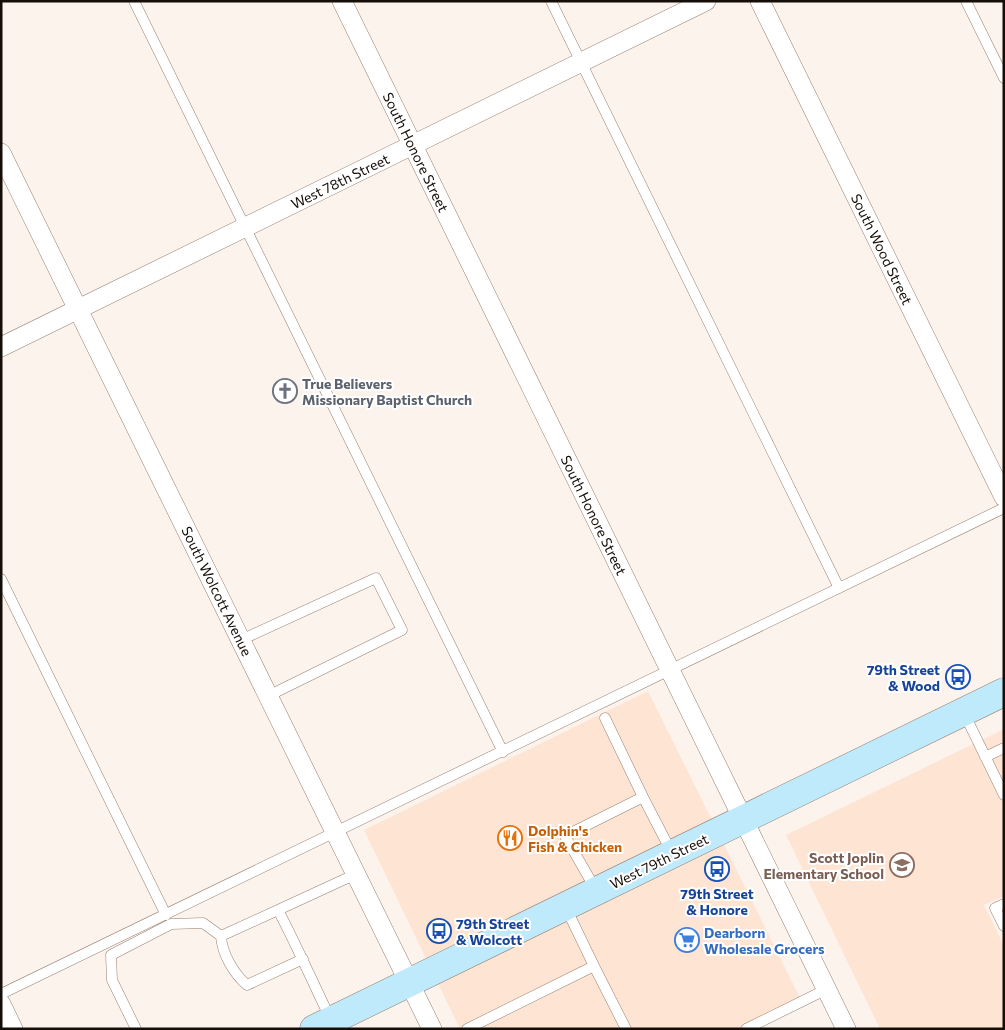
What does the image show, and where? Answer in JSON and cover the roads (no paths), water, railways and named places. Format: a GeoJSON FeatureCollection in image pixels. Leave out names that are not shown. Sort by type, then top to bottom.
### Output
{"type":"FeatureCollection","features":[{"type":"Feature","properties":{"kind":"main road","name":"West 79th Street"},"geometry":{"type":"LineString","coordinates":[[322,1025],[1004,692]]}},
{"type":"Feature","properties":{"kind":"street","name":"South Honore Street"},"geometry":{"type":"LineString","coordinates":[[342,1],[846,1029]]}},
{"type":"Feature","properties":{"kind":"street","name":"West 78th Street"},"geometry":{"type":"LineString","coordinates":[[1,347],[706,1]]}},
{"type":"Feature","properties":{"kind":"street","name":"South Wood Street"},"geometry":{"type":"LineString","coordinates":[[760,1],[1004,497]]}},
{"type":"Feature","properties":{"kind":"street","name":"South Wolcott Avenue"},"geometry":{"type":"LineString","coordinates":[[1,153],[432,1029]]}},
{"type":"Feature","properties":{"kind":"street"},"geometry":{"type":"LineString","coordinates":[[1,1004],[13,1029]]}},
{"type":"Feature","properties":{"kind":"lane"},"geometry":{"type":"LineString","coordinates":[[134,1],[503,752]]}},
{"type":"Feature","properties":{"kind":"lane"},"geometry":{"type":"LineString","coordinates":[[551,1],[839,588]]}},
{"type":"Feature","properties":{"kind":"lane"},"geometry":{"type":"LineString","coordinates":[[966,1],[1004,78]]}},
{"type":"Feature","properties":{"kind":"lane"},"geometry":{"type":"LineString","coordinates":[[1,994],[1004,508]]}},
{"type":"Feature","properties":{"kind":"lane"},"geometry":{"type":"LineString","coordinates":[[1,578],[166,915]]}},
{"type":"Feature","properties":{"kind":"lane"},"geometry":{"type":"LineString","coordinates":[[241,640],[376,578],[402,630],[268,696]]}},
{"type":"Feature","properties":{"kind":"lane"},"geometry":{"type":"LineString","coordinates":[[964,712],[1004,795]]}},
{"type":"Feature","properties":{"kind":"lane"},"geometry":{"type":"LineString","coordinates":[[605,718],[672,854]]}},
{"type":"Feature","properties":{"kind":"lane"},"geometry":{"type":"LineString","coordinates":[[985,757],[1004,748]]}},
{"type":"Feature","properties":{"kind":"lane"},"geometry":{"type":"LineString","coordinates":[[597,891],[565,836],[643,797]]}},
{"type":"Feature","properties":{"kind":"lane"},"geometry":{"type":"LineString","coordinates":[[222,936],[356,874]]}},
{"type":"Feature","properties":{"kind":"lane"},"geometry":{"type":"LineString","coordinates":[[1004,904],[995,908],[1004,926]]}},
{"type":"Feature","properties":{"kind":"lane"},"geometry":{"type":"LineString","coordinates":[[565,906],[626,1029]]}},
{"type":"Feature","properties":{"kind":"lane"},"geometry":{"type":"LineString","coordinates":[[278,910],[302,959],[322,1025]]}},
{"type":"Feature","properties":{"kind":"lane"},"geometry":{"type":"LineString","coordinates":[[136,1029],[112,980],[111,955],[171,924],[203,923],[222,936]]}},
{"type":"Feature","properties":{"kind":"lane"},"geometry":{"type":"LineString","coordinates":[[222,936],[222,946],[237,976],[248,985],[302,959]]}},
{"type":"Feature","properties":{"kind":"lane"},"geometry":{"type":"LineString","coordinates":[[468,1029],[594,966]]}},
{"type":"Feature","properties":{"kind":"lane"},"geometry":{"type":"LineString","coordinates":[[746,1029],[827,990]]}},
{"type":"Feature","properties":{"kind":"place","name":"True Believers Missionary Baptist Church"},"geometry":{"type":"Point","coordinates":[285,391]}},
{"type":"Feature","properties":{"kind":"place","name":"79th Street & Wood"},"geometry":{"type":"Point","coordinates":[958,677]}},
{"type":"Feature","properties":{"kind":"place","name":"Dolphin's Fish & Chicken"},"geometry":{"type":"Point","coordinates":[510,838]}},
{"type":"Feature","properties":{"kind":"place","name":"Scott Joplin Elementary School"},"geometry":{"type":"Point","coordinates":[902,865]}},
{"type":"Feature","properties":{"kind":"place","name":"79th Street & Honore"},"geometry":{"type":"Point","coordinates":[717,869]}},
{"type":"Feature","properties":{"kind":"place","name":"79th Street & Wolcott"},"geometry":{"type":"Point","coordinates":[439,931]}},
{"type":"Feature","properties":{"kind":"place","name":"Dearborn Wholesale Grocers"},"geometry":{"type":"Point","coordinates":[687,940]}}]}
